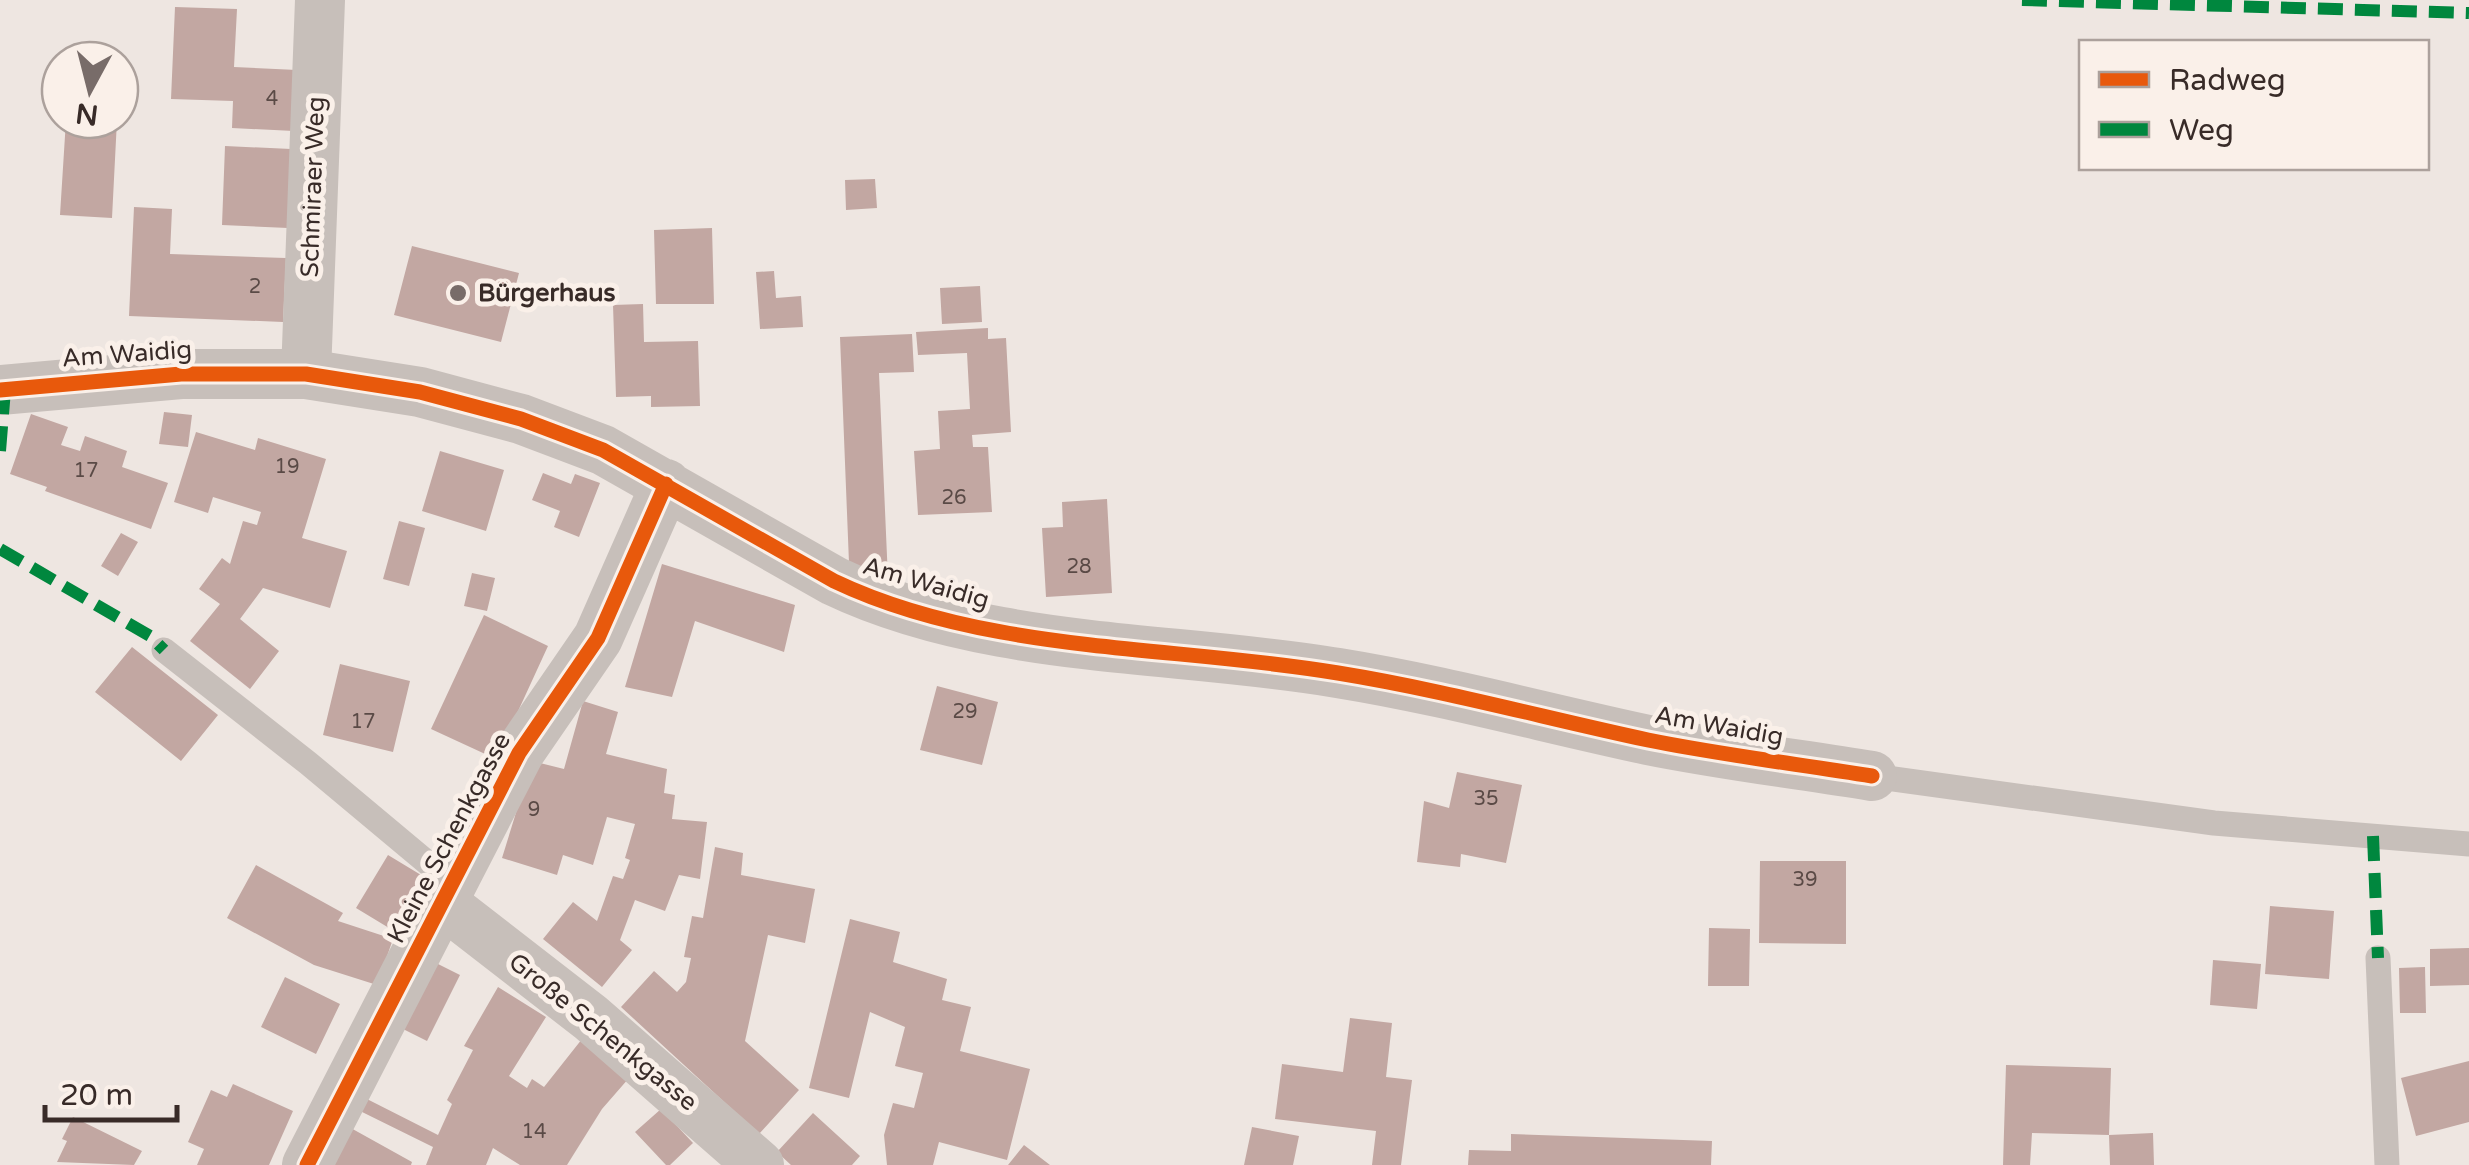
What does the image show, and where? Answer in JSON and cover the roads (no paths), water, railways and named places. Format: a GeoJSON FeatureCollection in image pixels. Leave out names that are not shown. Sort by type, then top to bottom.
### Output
{"type":"FeatureCollection","features":[{"type":"Feature","properties":{"kind":"street","name":"Schmiraer Weg"},"geometry":{"type":"LineString","coordinates":[[306,374],[320,0]]}},
{"type":"Feature","properties":{"kind":"street","name":"Am Waidig"},"geometry":{"type":"LineString","coordinates":[[0,390],[180,374],[306,374],[420,392],[521,419],[603,450],[834,581],[938,618],[1042,638],[1334,672],[1652,740],[1872,776]]}},
{"type":"Feature","properties":{"kind":"street","name":"Kleine Schenkgasse"},"geometry":{"type":"LineString","coordinates":[[308,1165],[519,753],[598,638],[666,484]]}},
{"type":"Feature","properties":{"kind":"street","name":"Große Schenkgasse"},"geometry":{"type":"LineString","coordinates":[[449,894],[758,1165]]}},
{"type":"Feature","properties":{"kind":"lane","name":"Große Schenkgasse"},"geometry":{"type":"LineString","coordinates":[[164,650],[308,763],[449,894]]}},
{"type":"Feature","properties":{"kind":"lane","name":"Am Waidig"},"geometry":{"type":"LineString","coordinates":[[1872,776],[2214,823],[2469,844]]}},
{"type":"Feature","properties":{"kind":"lane"},"geometry":{"type":"LineString","coordinates":[[2378,958],[2386,1165]]}},
{"type":"Feature","properties":{"kind":"place","name":"Bürgerhaus"},"geometry":{"type":"Point","coordinates":[458,293]}}]}
